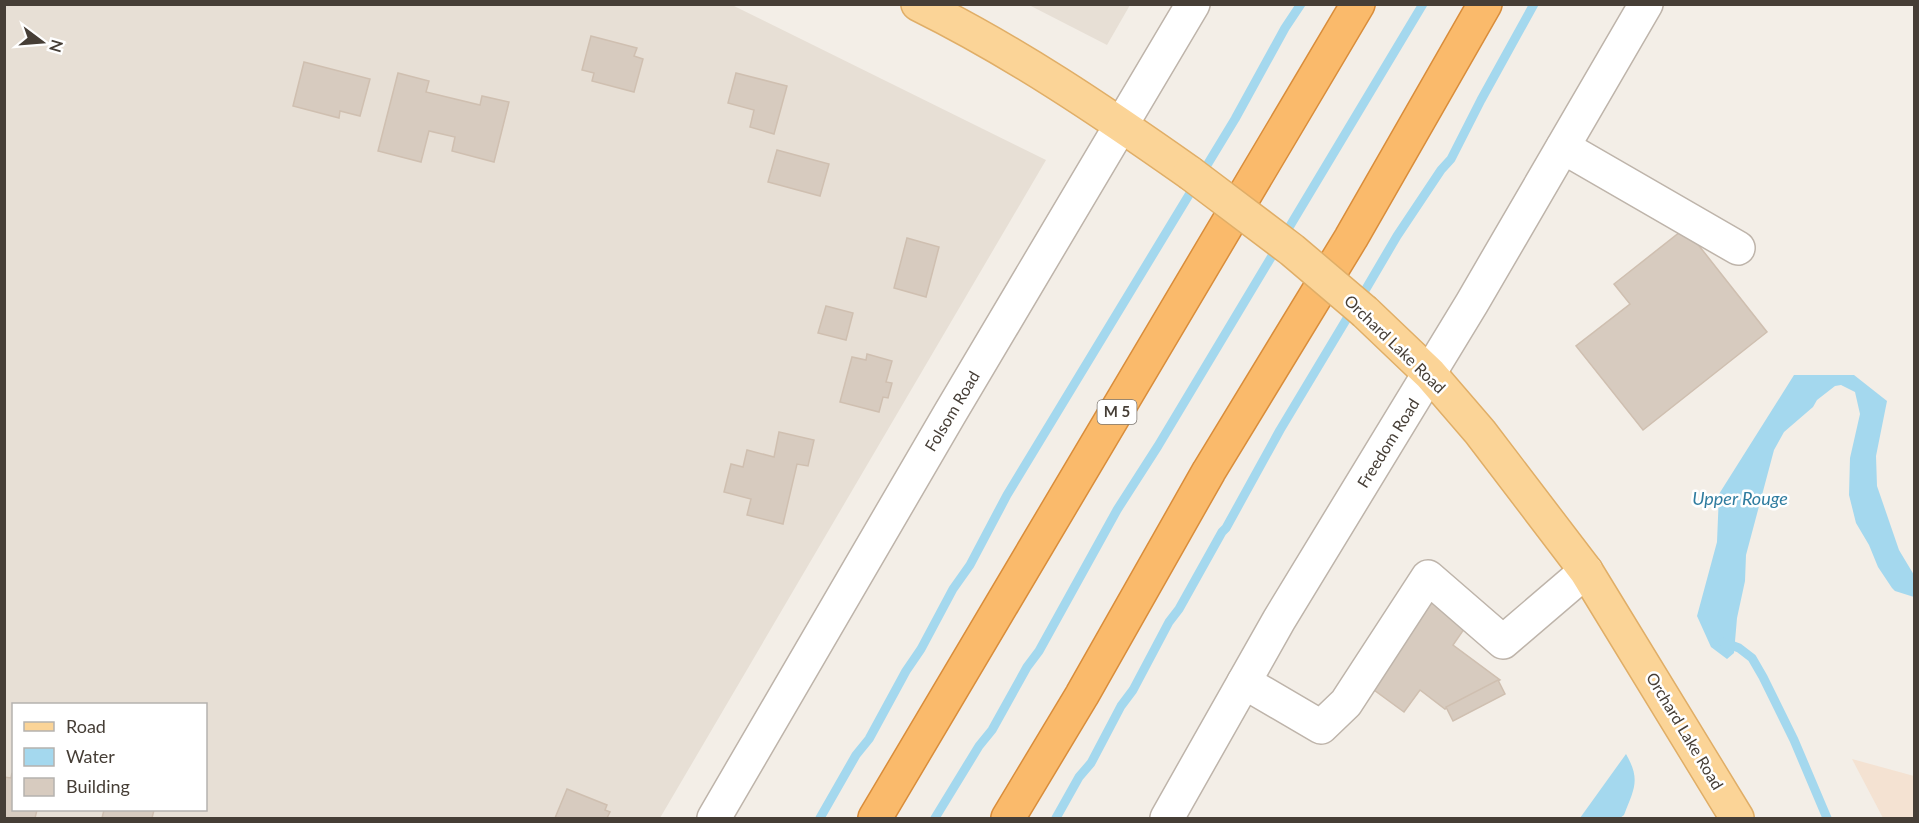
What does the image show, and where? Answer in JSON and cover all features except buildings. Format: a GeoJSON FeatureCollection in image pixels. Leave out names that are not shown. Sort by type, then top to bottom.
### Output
{"type":"FeatureCollection","features":[{"type":"Feature","properties":{"kind":"highway","name":"M 5"},"geometry":{"type":"LineString","coordinates":[[875,819],[1358,4]]}},
{"type":"Feature","properties":{"kind":"highway"},"geometry":{"type":"LineString","coordinates":[[1008,819],[1209,471],[1350,238],[1485,4]]}},
{"type":"Feature","properties":{"kind":"main road","name":"Orchard Lake Road"},"geometry":{"type":"LineString","coordinates":[[918,4],[978,34],[1074,92],[1190,173],[1292,250],[1365,312],[1431,374],[1500,458],[1586,571],[1737,819]]}},
{"type":"Feature","properties":{"kind":"street","name":"Folsom Road"},"geometry":{"type":"LineString","coordinates":[[714,819],[1193,4]]}},
{"type":"Feature","properties":{"kind":"street","name":"Freedom Road"},"geometry":{"type":"LineString","coordinates":[[1167,819],[1279,620],[1431,374],[1646,4]]}},
{"type":"Feature","properties":{"kind":"street"},"geometry":{"type":"LineString","coordinates":[[1563,147],[1738,248]]}},
{"type":"Feature","properties":{"kind":"street"},"geometry":{"type":"LineString","coordinates":[[1244,682],[1321,726],[1346,703],[1428,577],[1503,642],[1586,571]]}},
{"type":"Feature","properties":{"kind":"shaded area"},"geometry":{"type":"Polygon","coordinates":[[[1130,4],[1107,45],[1029,5],[1130,4]]]}},
{"type":"Feature","properties":{"kind":"shaded area"},"geometry":{"type":"Polygon","coordinates":[[[5,5],[732,5],[1046,160],[660,818],[5,818],[5,5]]]}},
{"type":"Feature","properties":{"kind":"shaded area"},"geometry":{"type":"Polygon","coordinates":[[[1852,759],[1914,776],[1914,818],[1883,818],[1852,759]]]}},
{"type":"Feature","properties":{"kind":"water","name":"Upper Rouge"},"geometry":{"type":"Polygon","coordinates":[[[1794,375],[1854,375],[1887,401],[1876,456],[1877,486],[1899,550],[1914,575],[1914,597],[1892,588],[1878,567],[1856,523],[1849,495],[1850,458],[1860,414],[1855,392],[1841,385],[1835,386],[1784,432],[1774,450],[1746,555],[1745,581],[1737,618],[1734,653],[1727,659],[1711,647],[1697,616],[1717,542],[1719,494],[1794,375]]]}},
{"type":"Feature","properties":{"kind":"water"},"geometry":{"type":"Polygon","coordinates":[[[1626,754],[1635,778],[1624,815],[1620,818],[1580,818],[1626,754]]]}},
{"type":"Feature","properties":{"kind":"waterway"},"geometry":{"type":"LineString","coordinates":[[820,818],[856,755],[869,739],[953,589],[970,565],[1007,495],[1235,119],[1285,28],[1301,4]]}},
{"type":"Feature","properties":{"kind":"waterway"},"geometry":{"type":"LineString","coordinates":[[935,818],[979,746],[992,730],[1027,667],[1039,651],[1117,510],[1158,446],[1423,4]]}},
{"type":"Feature","properties":{"kind":"waterway"},"geometry":{"type":"LineString","coordinates":[[1360,299],[1397,236],[1441,170],[1451,159],[1534,4]]}},
{"type":"Feature","properties":{"kind":"waterway"},"geometry":{"type":"LineString","coordinates":[[1056,818],[1079,777],[1091,763],[1169,622],[1179,609],[1280,430],[1352,310]]}},
{"type":"Feature","properties":{"kind":"waterway"},"geometry":{"type":"LineString","coordinates":[[1723,642],[1739,648],[1752,658],[1794,740],[1827,818]]}}]}
